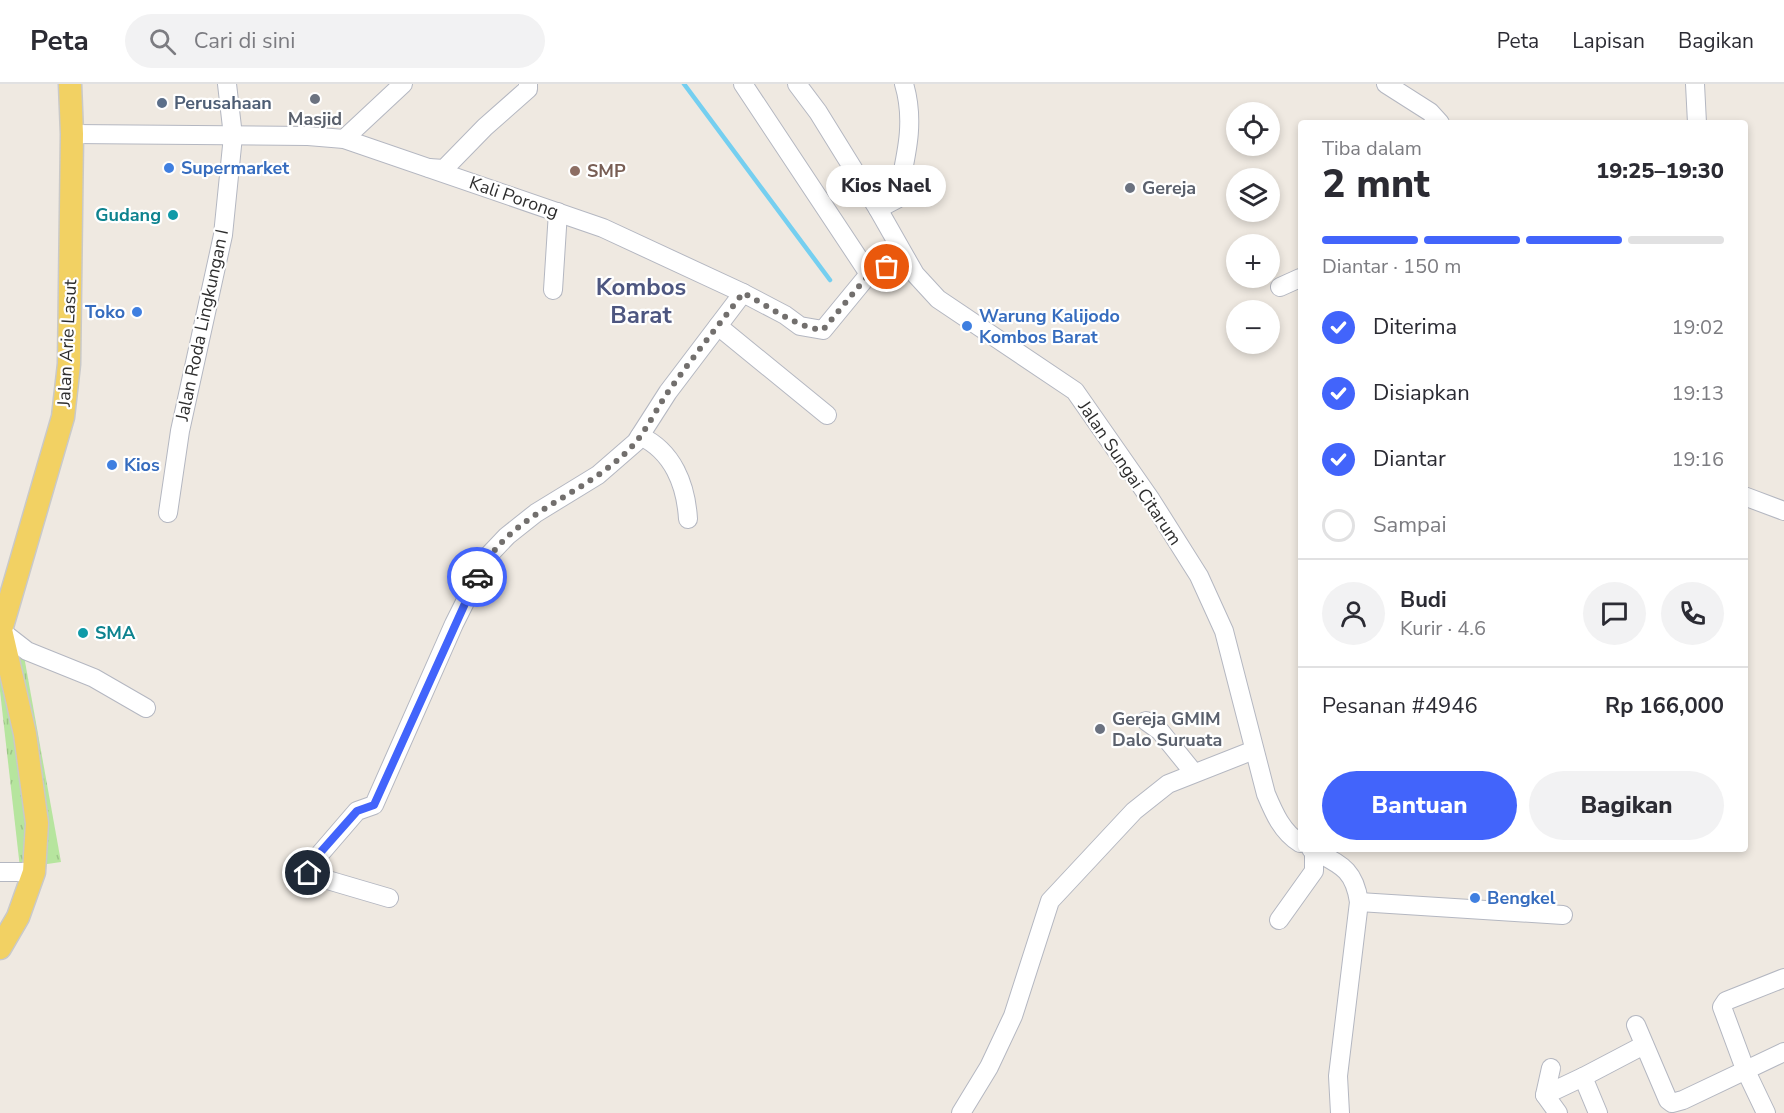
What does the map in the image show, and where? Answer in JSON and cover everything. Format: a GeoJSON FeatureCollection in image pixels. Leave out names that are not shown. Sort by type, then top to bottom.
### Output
{"type":"FeatureCollection","features":[{"type":"Feature","properties":{"kind":"main road","name":"Jalan Arie Lasut"},"geometry":{"type":"LineString","coordinates":[[0,948],[18,917],[34,872],[37,823],[25,734],[0,630],[63,417],[69,364],[72,134],[70,84]]}},
{"type":"Feature","properties":{"kind":"street","name":"Jalan Roda Lingkungan I"},"geometry":{"type":"LineString","coordinates":[[168,513],[180,431],[223,235],[233,136],[228,84]]}},
{"type":"Feature","properties":{"kind":"street"},"geometry":{"type":"LineString","coordinates":[[344,139],[403,84]]}},
{"type":"Feature","properties":{"kind":"street"},"geometry":{"type":"LineString","coordinates":[[424,167],[444,169],[485,127],[528,89],[528,84]]}},
{"type":"Feature","properties":{"kind":"street"},"geometry":{"type":"LineString","coordinates":[[742,84],[869,274]]}},
{"type":"Feature","properties":{"kind":"street","name":"Jalan Sungai Citarum"},"geometry":{"type":"LineString","coordinates":[[797,84],[878,209],[915,274],[938,299],[1076,392],[1151,500],[1199,576],[1224,632],[1254,750],[1275,816],[1291,838],[1298,842]]}},
{"type":"Feature","properties":{"kind":"street"},"geometry":{"type":"LineString","coordinates":[[878,209],[897,199],[911,133],[910,105],[904,84]]}},
{"type":"Feature","properties":{"kind":"street"},"geometry":{"type":"LineString","coordinates":[[1386,84],[1430,112],[1437,120]]}},
{"type":"Feature","properties":{"kind":"street"},"geometry":{"type":"LineString","coordinates":[[1695,84],[1697,120]]}},
{"type":"Feature","properties":{"kind":"street","name":"Kali Porong"},"geometry":{"type":"LineString","coordinates":[[72,134],[308,136],[344,139],[603,228],[743,293],[793,319],[801,326],[823,330],[869,274],[906,259]]}},
{"type":"Feature","properties":{"kind":"street"},"geometry":{"type":"LineString","coordinates":[[553,290],[558,212]]}},
{"type":"Feature","properties":{"kind":"street"},"geometry":{"type":"LineString","coordinates":[[1280,287],[1298,279]]}},
{"type":"Feature","properties":{"kind":"street"},"geometry":{"type":"LineString","coordinates":[[389,898],[314,876],[307,869],[357,811],[374,805],[454,624],[488,556],[507,536],[536,513],[598,475],[640,436],[743,293]]}},
{"type":"Feature","properties":{"kind":"street"},"geometry":{"type":"LineString","coordinates":[[718,326],[827,415]]}},
{"type":"Feature","properties":{"kind":"street"},"geometry":{"type":"LineString","coordinates":[[640,436],[650,441],[672,463],[686,496],[688,519]]}},
{"type":"Feature","properties":{"kind":"street"},"geometry":{"type":"LineString","coordinates":[[1748,498],[1784,511]]}},
{"type":"Feature","properties":{"kind":"street"},"geometry":{"type":"LineString","coordinates":[[0,630],[27,651],[94,678],[146,708]]}},
{"type":"Feature","properties":{"kind":"street"},"geometry":{"type":"LineString","coordinates":[[1146,721],[1160,730],[1194,773]]}},
{"type":"Feature","properties":{"kind":"street"},"geometry":{"type":"LineString","coordinates":[[962,1113],[989,1067],[1013,1016],[1050,901],[1134,811],[1168,784],[1254,750]]}},
{"type":"Feature","properties":{"kind":"street"},"geometry":{"type":"LineString","coordinates":[[1279,920],[1314,871],[1309,852]]}},
{"type":"Feature","properties":{"kind":"street","name":"Jalan Sungai Citarum"},"geometry":{"type":"LineString","coordinates":[[1315,852],[1347,870],[1357,888],[1359,902]]}},
{"type":"Feature","properties":{"kind":"street"},"geometry":{"type":"LineString","coordinates":[[0,872],[34,872]]}},
{"type":"Feature","properties":{"kind":"street"},"geometry":{"type":"LineString","coordinates":[[1340,1113],[1338,1076],[1359,902],[1563,915]]}},
{"type":"Feature","properties":{"kind":"street"},"geometry":{"type":"LineString","coordinates":[[1766,1113],[1723,1014],[1723,1004],[1784,978]]}},
{"type":"Feature","properties":{"kind":"street"},"geometry":{"type":"LineString","coordinates":[[1636,1025],[1668,1100],[1672,1103],[1683,1100],[1784,1052]]}},
{"type":"Feature","properties":{"kind":"street"},"geometry":{"type":"LineString","coordinates":[[1545,1095],[1644,1045]]}},
{"type":"Feature","properties":{"kind":"street"},"geometry":{"type":"LineString","coordinates":[[1551,1068],[1545,1095],[1558,1113]]}},
{"type":"Feature","properties":{"kind":"street"},"geometry":{"type":"LineString","coordinates":[[1583,1077],[1598,1113]]}},
{"type":"Feature","properties":{"kind":"green space"},"geometry":{"type":"Polygon","coordinates":[[[0,645],[24,656],[61,862],[20,868],[0,691],[0,645]]]}},
{"type":"Feature","properties":{"kind":"waterway"},"geometry":{"type":"LineString","coordinates":[[684,84],[830,280]]}},
{"type":"Feature","properties":{"kind":"way so far"},"geometry":{"type":"LineString","coordinates":[[477,577],[488,556],[507,536],[536,513],[598,475],[636,442],[668,392],[743,293],[793,319],[801,326],[823,330],[869,274],[887,267]]}},
{"type":"Feature","properties":{"kind":"place","name":"Masjid"},"geometry":{"type":"Point","coordinates":[315,99]}},
{"type":"Feature","properties":{"kind":"place","name":"Perusahaan"},"geometry":{"type":"Point","coordinates":[162,103]}},
{"type":"Feature","properties":{"kind":"place","name":"Supermarket"},"geometry":{"type":"Point","coordinates":[169,168]}},
{"type":"Feature","properties":{"kind":"place","name":"SMP"},"geometry":{"type":"Point","coordinates":[575,171]}},
{"type":"Feature","properties":{"kind":"place","name":"Gereja"},"geometry":{"type":"Point","coordinates":[1130,188]}},
{"type":"Feature","properties":{"kind":"place","name":"Gudang"},"geometry":{"type":"Point","coordinates":[173,215]}},
{"type":"Feature","properties":{"kind":"place","name":"Kios Nael"},"geometry":{"type":"Point","coordinates":[887,267]}},
{"type":"Feature","properties":{"kind":"place","name":"Toko"},"geometry":{"type":"Point","coordinates":[137,312]}},
{"type":"Feature","properties":{"kind":"place","name":"Warung Kalijodo Kombos Barat"},"geometry":{"type":"Point","coordinates":[967,326]}},
{"type":"Feature","properties":{"kind":"place","name":"Kios"},"geometry":{"type":"Point","coordinates":[112,465]}},
{"type":"Feature","properties":{"kind":"place","name":"SMA"},"geometry":{"type":"Point","coordinates":[83,633]}},
{"type":"Feature","properties":{"kind":"place","name":"Gereja GMIM Dalo Suruata"},"geometry":{"type":"Point","coordinates":[1100,729]}},
{"type":"Feature","properties":{"kind":"place","name":"Bengkel"},"geometry":{"type":"Point","coordinates":[1475,898]}},
{"type":"Feature","properties":{"kind":"district","name":"Kombos Barat"},"geometry":{"type":"Point","coordinates":[641,301]}},
{"type":"Feature","properties":{"kind":"route"},"geometry":{"type":"LineString","coordinates":[[308,873],[307,869],[311,863],[357,811],[374,805],[398,757],[454,624],[477,577]]}}]}
